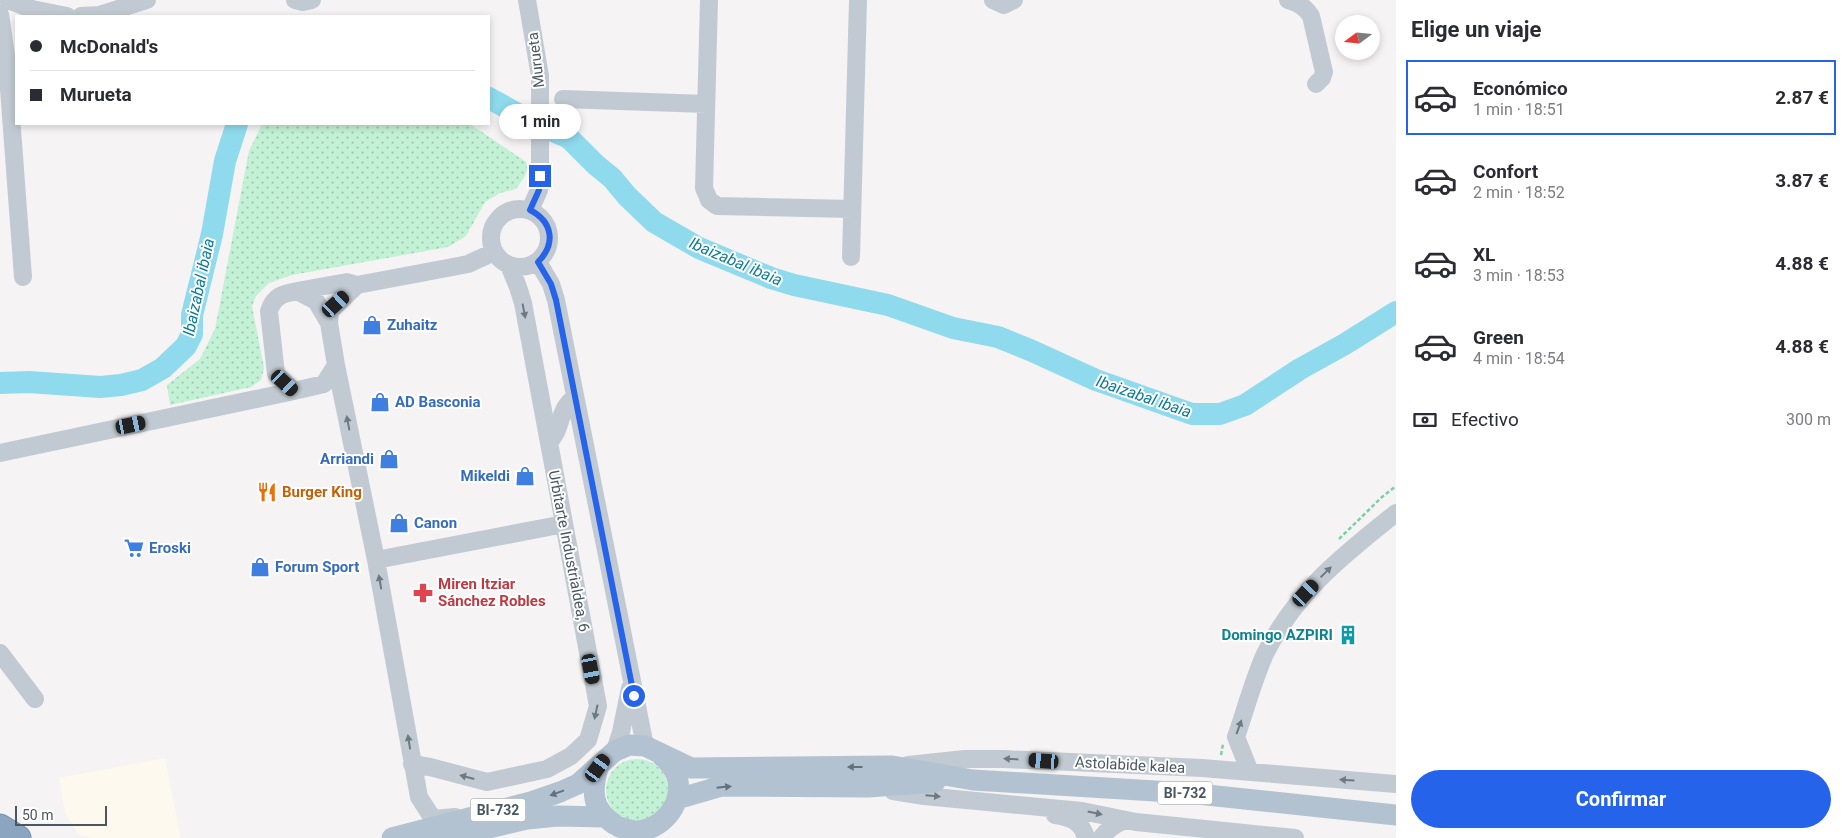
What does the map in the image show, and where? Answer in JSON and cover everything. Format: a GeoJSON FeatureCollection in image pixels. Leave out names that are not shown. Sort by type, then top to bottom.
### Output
{"type":"FeatureCollection","features":[{"type":"Feature","properties":{"kind":"highway"},"geometry":{"type":"LineString","coordinates":[[0,827],[18,838]]}},
{"type":"Feature","properties":{"kind":"main road"},"geometry":{"type":"LineString","coordinates":[[615,751],[629,746],[651,748],[670,764],[678,781],[677,799]]}},
{"type":"Feature","properties":{"kind":"main road","name":"BI-732"},"geometry":{"type":"LineString","coordinates":[[651,748],[691,768],[892,766],[973,780],[1211,795],[1396,815]]}},
{"type":"Feature","properties":{"kind":"main road","name":"BI-732"},"geometry":{"type":"LineString","coordinates":[[392,838],[531,802],[560,792],[578,784],[615,751]]}},
{"type":"Feature","properties":{"kind":"main road"},"geometry":{"type":"LineString","coordinates":[[598,768],[593,784],[595,802],[618,828]]}},
{"type":"Feature","properties":{"kind":"main road","name":"BI-732"},"geometry":{"type":"LineString","coordinates":[[446,838],[527,818],[558,816],[634,831],[650,828],[665,829],[677,799],[722,786],[868,786],[973,780]]}},
{"type":"Feature","properties":{"kind":"street"},"geometry":{"type":"LineString","coordinates":[[8,0],[32,9],[62,15]]}},
{"type":"Feature","properties":{"kind":"street"},"geometry":{"type":"LineString","coordinates":[[90,15],[148,0]]}},
{"type":"Feature","properties":{"kind":"street"},"geometry":{"type":"LineString","coordinates":[[295,0],[303,2],[312,0]]}},
{"type":"Feature","properties":{"kind":"street","name":"Murueta"},"geometry":{"type":"LineString","coordinates":[[527,0],[540,76],[539,190],[530,210]]}},
{"type":"Feature","properties":{"kind":"street"},"geometry":{"type":"LineString","coordinates":[[709,0],[704,188],[709,200],[717,206],[852,209]]}},
{"type":"Feature","properties":{"kind":"street"},"geometry":{"type":"LineString","coordinates":[[851,257],[858,0]]}},
{"type":"Feature","properties":{"kind":"street"},"geometry":{"type":"LineString","coordinates":[[992,0],[1000,4],[1014,0]]}},
{"type":"Feature","properties":{"kind":"street"},"geometry":{"type":"LineString","coordinates":[[1288,0],[1298,3],[1311,16],[1324,72],[1322,78],[1316,84]]}},
{"type":"Feature","properties":{"kind":"street"},"geometry":{"type":"LineString","coordinates":[[0,14],[7,62],[23,277]]}},
{"type":"Feature","properties":{"kind":"street"},"geometry":{"type":"LineString","coordinates":[[563,99],[706,104]]}},
{"type":"Feature","properties":{"kind":"street"},"geometry":{"type":"LineString","coordinates":[[522,208],[530,210],[538,214],[545,221],[549,229],[548,247],[538,262],[519,267],[509,265],[500,260],[494,252],[491,234],[498,218],[505,212],[522,208]]}},
{"type":"Feature","properties":{"kind":"street"},"geometry":{"type":"LineString","coordinates":[[279,394],[269,312],[272,302],[281,294],[347,282],[357,285],[458,266],[468,264],[494,252]]}},
{"type":"Feature","properties":{"kind":"street"},"geometry":{"type":"LineString","coordinates":[[538,262],[551,284],[556,300],[631,680],[651,748]]}},
{"type":"Feature","properties":{"kind":"street","name":"Urbitarte Industrialdea, 6"},"geometry":{"type":"LineString","coordinates":[[412,764],[487,782],[547,769],[571,756],[588,740],[598,706],[523,303],[509,265]]}},
{"type":"Feature","properties":{"kind":"street"},"geometry":{"type":"LineString","coordinates":[[357,285],[330,311],[329,323],[376,560],[418,797],[433,818],[470,817]]}},
{"type":"Feature","properties":{"kind":"street"},"geometry":{"type":"LineString","coordinates":[[297,291],[316,301],[329,323]]}},
{"type":"Feature","properties":{"kind":"street"},"geometry":{"type":"LineString","coordinates":[[0,453],[324,384],[336,365]]}},
{"type":"Feature","properties":{"kind":"street"},"geometry":{"type":"LineString","coordinates":[[276,374],[279,394]]}},
{"type":"Feature","properties":{"kind":"street"},"geometry":{"type":"LineString","coordinates":[[549,442],[554,438],[566,404],[575,397]]}},
{"type":"Feature","properties":{"kind":"street"},"geometry":{"type":"LineString","coordinates":[[1250,772],[1236,737],[1265,655],[1296,603],[1324,573],[1396,513]]}},
{"type":"Feature","properties":{"kind":"street"},"geometry":{"type":"LineString","coordinates":[[376,560],[564,524]]}},
{"type":"Feature","properties":{"kind":"street"},"geometry":{"type":"LineString","coordinates":[[0,653],[35,699]]}},
{"type":"Feature","properties":{"kind":"street"},"geometry":{"type":"LineString","coordinates":[[615,751],[621,732],[631,680]]}},
{"type":"Feature","properties":{"kind":"street","name":"Astolabide kalea"},"geometry":{"type":"LineString","coordinates":[[892,766],[965,759],[1004,759],[1202,768],[1396,784]]}},
{"type":"Feature","properties":{"kind":"street"},"geometry":{"type":"LineString","coordinates":[[868,786],[924,796],[1082,810],[1126,820],[1295,838]]}},
{"type":"Feature","properties":{"kind":"street"},"geometry":{"type":"LineString","coordinates":[[1004,803],[1013,808],[1074,820],[1084,830],[1086,838]]}},
{"type":"Feature","properties":{"kind":"street"},"geometry":{"type":"LineString","coordinates":[[1101,838],[1107,830],[1117,823],[1126,820]]}},
{"type":"Feature","properties":{"kind":"shaded area"},"geometry":{"type":"Polygon","coordinates":[[[165,758],[181,838],[91,838],[78,834],[65,813],[59,778],[165,758]]]}},
{"type":"Feature","properties":{"kind":"green space"},"geometry":{"type":"Polygon","coordinates":[[[262,125],[471,125],[529,164],[525,176],[516,189],[500,193],[485,202],[466,236],[448,247],[292,275],[269,283],[256,296],[252,306],[264,368],[261,380],[251,387],[170,405],[167,385],[200,359],[215,329],[249,151],[262,125]]]}},
{"type":"Feature","properties":{"kind":"green space"},"geometry":{"type":"Polygon","coordinates":[[[637,759],[649,762],[659,768],[665,778],[668,790],[665,802],[659,812],[649,818],[637,821],[625,818],[615,812],[609,802],[606,790],[609,778],[615,768],[625,762],[637,759]]]}},
{"type":"Feature","properties":{"kind":"waterway","name":"Ibaizabal ibaia"},"geometry":{"type":"LineString","coordinates":[[490,99],[532,122],[569,138],[612,178],[627,196],[654,222],[699,248],[771,278],[794,285],[888,305],[953,328],[998,337],[1096,380],[1192,414],[1220,414],[1245,405],[1300,369],[1396,312]]}},
{"type":"Feature","properties":{"kind":"waterway","name":"Ibaizabal ibaia"},"geometry":{"type":"LineString","coordinates":[[0,383],[29,382],[100,387],[121,385],[142,380],[163,368],[186,346],[192,334],[192,315],[212,234],[225,161],[237,125]]}},
{"type":"Feature","properties":{"kind":"place","name":"Zuhaitz"},"geometry":{"type":"Point","coordinates":[372,325]}},
{"type":"Feature","properties":{"kind":"place","name":"AD Basconia"},"geometry":{"type":"Point","coordinates":[380,402]}},
{"type":"Feature","properties":{"kind":"place","name":"Arriandi"},"geometry":{"type":"Point","coordinates":[389,459]}},
{"type":"Feature","properties":{"kind":"place","name":"Mikeldi"},"geometry":{"type":"Point","coordinates":[525,476]}},
{"type":"Feature","properties":{"kind":"place","name":"Burger King"},"geometry":{"type":"Point","coordinates":[267,492]}},
{"type":"Feature","properties":{"kind":"place","name":"Canon"},"geometry":{"type":"Point","coordinates":[399,523]}},
{"type":"Feature","properties":{"kind":"place","name":"Eroski"},"geometry":{"type":"Point","coordinates":[134,548]}},
{"type":"Feature","properties":{"kind":"place","name":"Forum Sport"},"geometry":{"type":"Point","coordinates":[260,567]}},
{"type":"Feature","properties":{"kind":"place","name":"Miren Itziar Sánchez Robles"},"geometry":{"type":"Point","coordinates":[423,593]}},
{"type":"Feature","properties":{"kind":"place","name":"Domingo AZPIRI"},"geometry":{"type":"Point","coordinates":[1348,635]}},
{"type":"Feature","properties":{"kind":"route"},"geometry":{"type":"LineString","coordinates":[[540,176],[539,190],[530,210],[538,214],[545,221],[549,229],[550,238],[544,255],[538,262],[551,284],[556,300],[634,696]]}}]}
